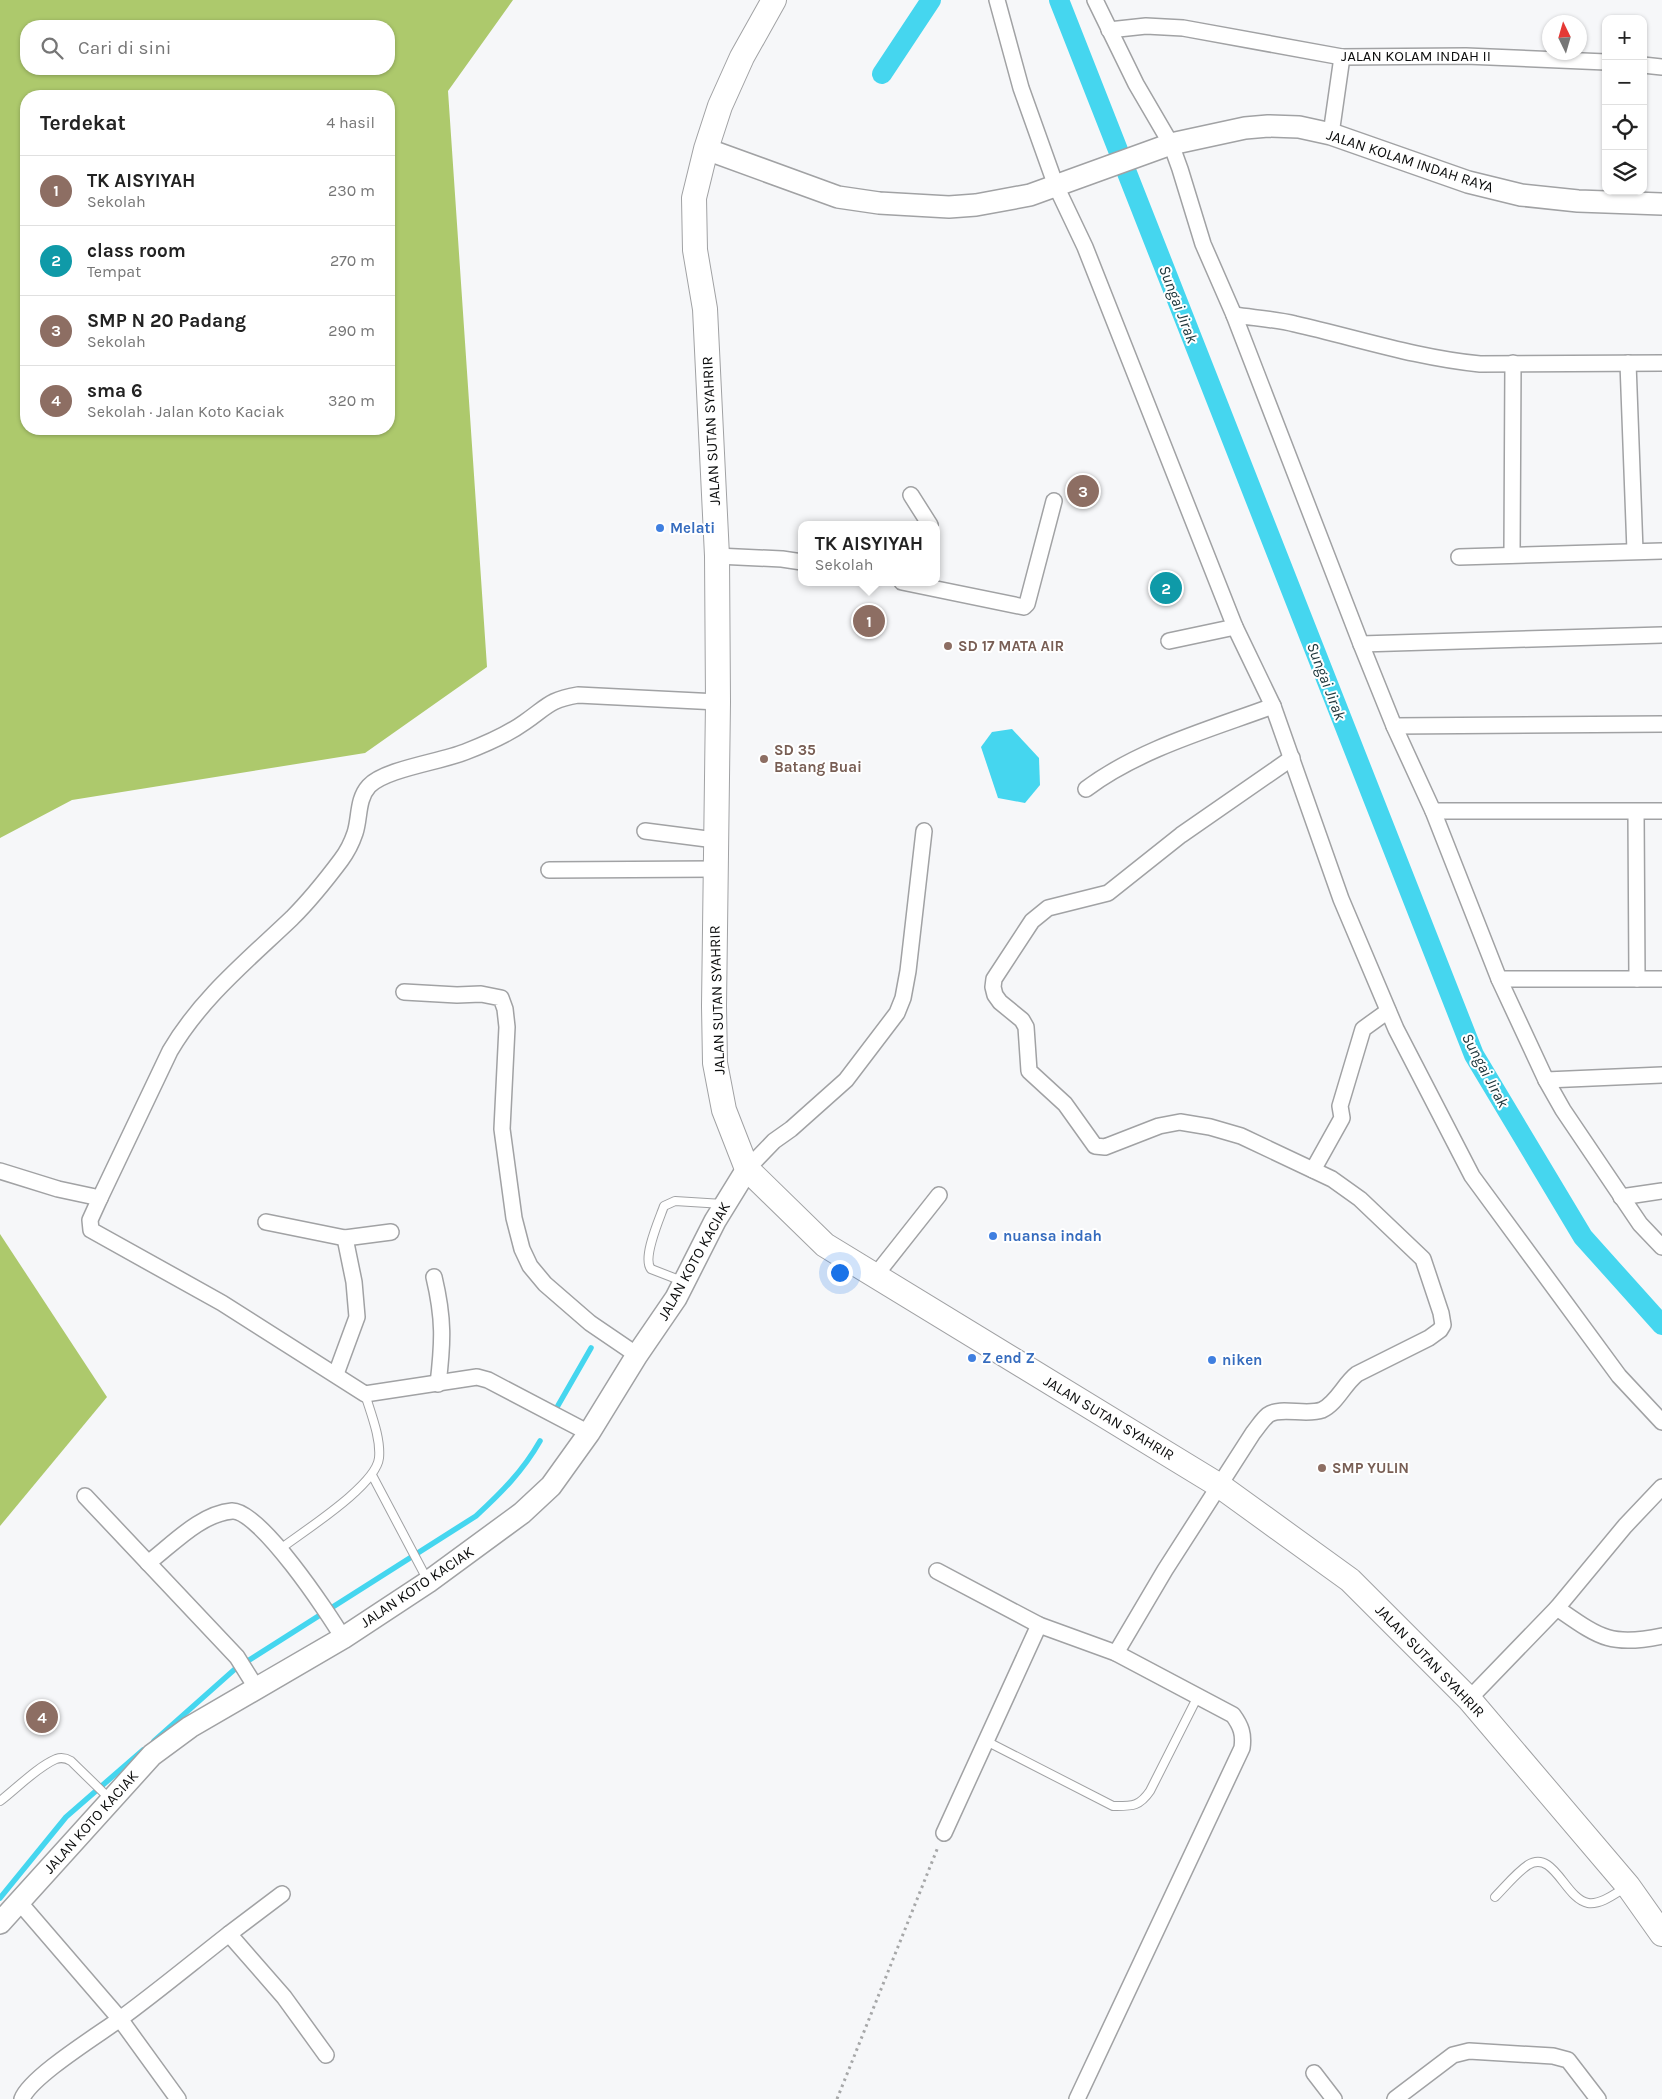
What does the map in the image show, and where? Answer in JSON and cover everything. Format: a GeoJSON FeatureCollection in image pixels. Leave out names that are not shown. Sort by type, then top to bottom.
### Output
{"type":"FeatureCollection","features":[{"type":"Feature","properties":{"kind":"main road","name":"JALAN SUTAN SYAHRIR"},"geometry":{"type":"LineString","coordinates":[[774,0],[742,57],[720,106],[706,149],[694,198],[695,250],[705,309],[717,556],[718,702],[714,869],[715,1063],[724,1110],[747,1169],[825,1245],[1220,1486],[1350,1580],[1469,1699],[1628,1886],[1662,1934]]}},
{"type":"Feature","properties":{"kind":"street"},"geometry":{"type":"LineString","coordinates":[[997,0],[1021,88],[1062,183],[1085,247],[1235,627],[1273,706],[1341,899],[1388,1012],[1472,1176],[1619,1376],[1662,1422]]}},
{"type":"Feature","properties":{"kind":"street"},"geometry":{"type":"LineString","coordinates":[[1095,0],[1165,146],[1180,169],[1203,244],[1234,315],[1394,726],[1433,811],[1499,979],[1546,1080],[1563,1110],[1640,1224],[1662,1247]]}},
{"type":"Feature","properties":{"kind":"street","name":"JALAN KOLAM INDAH II"},"geometry":{"type":"LineString","coordinates":[[1109,30],[1146,26],[1183,28],[1342,57],[1466,56],[1602,62]]}},
{"type":"Feature","properties":{"kind":"street"},"geometry":{"type":"LineString","coordinates":[[1331,134],[1342,57]]}},
{"type":"Feature","properties":{"kind":"street"},"geometry":{"type":"LineString","coordinates":[[1647,65],[1662,67]]}},
{"type":"Feature","properties":{"kind":"street","name":"JALAN KOLAM INDAH RAYA"},"geometry":{"type":"LineString","coordinates":[[706,149],[838,197],[922,207],[976,205],[1030,196],[1165,146],[1245,128],[1268,126],[1299,127],[1331,134],[1468,182],[1521,195],[1578,201],[1662,204]]}},
{"type":"Feature","properties":{"kind":"street"},"geometry":{"type":"LineString","coordinates":[[1234,315],[1294,324],[1368,343],[1460,362],[1662,363]]}},
{"type":"Feature","properties":{"kind":"street"},"geometry":{"type":"LineString","coordinates":[[1512,363],[1512,555]]}},
{"type":"Feature","properties":{"kind":"street"},"geometry":{"type":"LineString","coordinates":[[1628,363],[1636,551]]}},
{"type":"Feature","properties":{"kind":"street"},"geometry":{"type":"LineString","coordinates":[[911,495],[927,521]]}},
{"type":"Feature","properties":{"kind":"street"},"geometry":{"type":"LineString","coordinates":[[930,586],[1025,606],[1054,501]]}},
{"type":"Feature","properties":{"kind":"street"},"geometry":{"type":"LineString","coordinates":[[1459,557],[1662,551]]}},
{"type":"Feature","properties":{"kind":"street"},"geometry":{"type":"LineString","coordinates":[[717,556],[798,561]]}},
{"type":"Feature","properties":{"kind":"street"},"geometry":{"type":"LineString","coordinates":[[1169,641],[1235,627]]}},
{"type":"Feature","properties":{"kind":"street"},"geometry":{"type":"LineString","coordinates":[[1361,644],[1662,636]]}},
{"type":"Feature","properties":{"kind":"street"},"geometry":{"type":"LineString","coordinates":[[584,1430],[488,1380],[477,1377],[366,1394],[222,1303],[90,1230],[90,1220],[170,1052],[181,1033],[220,985],[293,916],[330,875],[345,855],[356,832],[360,804],[368,787],[381,777],[460,754],[494,740],[525,722],[546,705],[562,698],[578,695],[718,702]]}},
{"type":"Feature","properties":{"kind":"street"},"geometry":{"type":"LineString","coordinates":[[1086,789],[1106,773],[1152,752],[1273,706]]}},
{"type":"Feature","properties":{"kind":"street"},"geometry":{"type":"LineString","coordinates":[[1394,726],[1662,724]]}},
{"type":"Feature","properties":{"kind":"street"},"geometry":{"type":"LineString","coordinates":[[1116,1654],[1165,1570],[1253,1433],[1268,1414],[1275,1411],[1308,1413],[1322,1410],[1334,1402],[1349,1381],[1357,1374],[1429,1338],[1440,1330],[1443,1325],[1441,1313],[1423,1259],[1360,1199],[1332,1179],[1241,1136],[1210,1126],[1180,1122],[1159,1126],[1105,1148],[1095,1146],[1065,1104],[1029,1071],[1026,1027],[1022,1020],[1000,1002],[995,995],[994,979],[1032,921],[1048,908],[1108,893],[1181,835],[1292,758]]}},
{"type":"Feature","properties":{"kind":"street"},"geometry":{"type":"LineString","coordinates":[[1433,811],[1662,811]]}},
{"type":"Feature","properties":{"kind":"street"},"geometry":{"type":"LineString","coordinates":[[1636,812],[1637,979]]}},
{"type":"Feature","properties":{"kind":"street"},"geometry":{"type":"LineString","coordinates":[[645,831],[715,840]]}},
{"type":"Feature","properties":{"kind":"street"},"geometry":{"type":"LineString","coordinates":[[747,1169],[774,1141],[816,1108],[846,1080],[897,1013],[903,998],[924,831]]}},
{"type":"Feature","properties":{"kind":"street"},"geometry":{"type":"LineString","coordinates":[[549,870],[714,869]]}},
{"type":"Feature","properties":{"kind":"street"},"geometry":{"type":"LineString","coordinates":[[1499,979],[1662,979]]}},
{"type":"Feature","properties":{"kind":"street"},"geometry":{"type":"LineString","coordinates":[[404,992],[457,995],[481,994],[500,998],[505,1009],[506,1027],[502,1129],[514,1218],[522,1250],[530,1266],[545,1284],[590,1323],[637,1355]]}},
{"type":"Feature","properties":{"kind":"street"},"geometry":{"type":"LineString","coordinates":[[1313,1170],[1342,1118],[1340,1106],[1363,1030],[1388,1012]]}},
{"type":"Feature","properties":{"kind":"street"},"geometry":{"type":"LineString","coordinates":[[1546,1080],[1662,1075]]}},
{"type":"Feature","properties":{"kind":"street","name":"JALAN KOTO KACIAK"},"geometry":{"type":"LineString","coordinates":[[0,1923],[20,1903],[49,1867],[103,1792],[252,1680],[340,1634],[522,1513],[551,1486],[584,1430],[676,1298],[725,1204],[747,1169]]}},
{"type":"Feature","properties":{"kind":"street"},"geometry":{"type":"LineString","coordinates":[[0,1172],[58,1189],[100,1198]]}},
{"type":"Feature","properties":{"kind":"street"},"geometry":{"type":"LineString","coordinates":[[1621,1197],[1662,1191]]}},
{"type":"Feature","properties":{"kind":"street"},"geometry":{"type":"LineString","coordinates":[[875,1276],[939,1195]]}},
{"type":"Feature","properties":{"kind":"street"},"geometry":{"type":"LineString","coordinates":[[266,1222],[345,1238],[391,1232]]}},
{"type":"Feature","properties":{"kind":"street"},"geometry":{"type":"LineString","coordinates":[[336,1374],[358,1317],[354,1282],[345,1238]]}},
{"type":"Feature","properties":{"kind":"street"},"geometry":{"type":"LineString","coordinates":[[434,1277],[440,1302],[443,1328],[438,1384]]}},
{"type":"Feature","properties":{"kind":"street"},"geometry":{"type":"LineString","coordinates":[[1469,1699],[1557,1608],[1625,1526],[1662,1487]]}},
{"type":"Feature","properties":{"kind":"street"},"geometry":{"type":"LineString","coordinates":[[85,1496],[237,1657],[252,1680]]}},
{"type":"Feature","properties":{"kind":"street"},"geometry":{"type":"LineString","coordinates":[[148,1563],[202,1521],[219,1513],[235,1511],[251,1518],[308,1583],[340,1634]]}},
{"type":"Feature","properties":{"kind":"street"},"geometry":{"type":"LineString","coordinates":[[936,1571],[1039,1625],[1116,1654],[1198,1696],[1233,1715],[1242,1730],[1242,1748],[1077,2099]]}},
{"type":"Feature","properties":{"kind":"street"},"geometry":{"type":"LineString","coordinates":[[1557,1608],[1596,1635],[1607,1639],[1639,1641],[1662,1636]]}},
{"type":"Feature","properties":{"kind":"street"},"geometry":{"type":"LineString","coordinates":[[944,1833],[1039,1625]]}},
{"type":"Feature","properties":{"kind":"street"},"geometry":{"type":"LineString","coordinates":[[22,2099],[24,2093],[37,2080],[120,2019],[282,1894]]}},
{"type":"Feature","properties":{"kind":"street"},"geometry":{"type":"LineString","coordinates":[[20,1903],[120,2019],[178,2099]]}},
{"type":"Feature","properties":{"kind":"street"},"geometry":{"type":"LineString","coordinates":[[229,1934],[284,1997],[326,2055]]}},
{"type":"Feature","properties":{"kind":"street"},"geometry":{"type":"LineString","coordinates":[[1395,2099],[1453,2055],[1470,2051],[1553,2056],[1568,2060],[1598,2099]]}},
{"type":"Feature","properties":{"kind":"street"},"geometry":{"type":"LineString","coordinates":[[1314,2073],[1334,2099]]}},
{"type":"Feature","properties":{"kind":"lane"},"geometry":{"type":"LineString","coordinates":[[684,1282],[648,1267],[647,1257],[664,1206],[676,1200],[725,1204]]}},
{"type":"Feature","properties":{"kind":"lane"},"geometry":{"type":"LineString","coordinates":[[279,1550],[359,1489],[372,1475],[379,1457],[378,1440],[366,1394]]}},
{"type":"Feature","properties":{"kind":"lane"},"geometry":{"type":"LineString","coordinates":[[372,1475],[425,1576]]}},
{"type":"Feature","properties":{"kind":"lane"},"geometry":{"type":"LineString","coordinates":[[986,1740],[1113,1806],[1130,1806],[1142,1801],[1150,1790],[1198,1696]]}},
{"type":"Feature","properties":{"kind":"lane"},"geometry":{"type":"LineString","coordinates":[[0,1801],[38,1771],[56,1759],[64,1758],[71,1761],[103,1792]]}},
{"type":"Feature","properties":{"kind":"lane"},"geometry":{"type":"LineString","coordinates":[[1495,1897],[1528,1865],[1538,1862],[1546,1863],[1578,1899],[1589,1903],[1600,1902],[1628,1886]]}},
{"type":"Feature","properties":{"kind":"path"},"geometry":{"type":"LineString","coordinates":[[837,2099],[944,1833]]}},
{"type":"Feature","properties":{"kind":"green space"},"geometry":{"type":"Polygon","coordinates":[[[0,0],[513,0],[448,91],[487,667],[365,753],[72,800],[0,838],[0,0]]]}},
{"type":"Feature","properties":{"kind":"green space"},"geometry":{"type":"Polygon","coordinates":[[[0,1234],[107,1397],[0,1526],[0,1234]]]}},
{"type":"Feature","properties":{"kind":"water"},"geometry":{"type":"Polygon","coordinates":[[[1012,729],[1039,758],[1040,785],[1025,803],[998,798],[981,747],[992,732],[1012,729]]]}},
{"type":"Feature","properties":{"kind":"waterway"},"geometry":{"type":"LineString","coordinates":[[882,74],[931,0]]}},
{"type":"Feature","properties":{"kind":"waterway","name":"Sungai Jirak"},"geometry":{"type":"LineString","coordinates":[[1059,0],[1474,1055],[1583,1237],[1662,1325]]}},
{"type":"Feature","properties":{"kind":"waterway"},"geometry":{"type":"LineString","coordinates":[[556,1409],[591,1348]]}},
{"type":"Feature","properties":{"kind":"waterway"},"geometry":{"type":"LineString","coordinates":[[154,1741],[235,1669],[476,1516],[511,1481],[540,1441]]}},
{"type":"Feature","properties":{"kind":"waterway"},"geometry":{"type":"LineString","coordinates":[[0,1898],[66,1817],[143,1750]]}},
{"type":"Feature","properties":{"kind":"place","name":"SMP N 20 Padang"},"geometry":{"type":"Point","coordinates":[1083,491]}},
{"type":"Feature","properties":{"kind":"place","name":"Melati"},"geometry":{"type":"Point","coordinates":[660,528]}},
{"type":"Feature","properties":{"kind":"place","name":"class room"},"geometry":{"type":"Point","coordinates":[1166,588]}},
{"type":"Feature","properties":{"kind":"place","name":"TK AISYIYAH"},"geometry":{"type":"Point","coordinates":[869,621]}},
{"type":"Feature","properties":{"kind":"place","name":"SD 17 MATA AIR"},"geometry":{"type":"Point","coordinates":[948,646]}},
{"type":"Feature","properties":{"kind":"place","name":"SD 35 Batang Buai"},"geometry":{"type":"Point","coordinates":[764,759]}},
{"type":"Feature","properties":{"kind":"place","name":"nuansa indah"},"geometry":{"type":"Point","coordinates":[993,1236]}},
{"type":"Feature","properties":{"kind":"place","name":"Z end Z"},"geometry":{"type":"Point","coordinates":[972,1358]}},
{"type":"Feature","properties":{"kind":"place","name":"niken"},"geometry":{"type":"Point","coordinates":[1212,1360]}},
{"type":"Feature","properties":{"kind":"place","name":"SMP YULIN"},"geometry":{"type":"Point","coordinates":[1322,1468]}},
{"type":"Feature","properties":{"kind":"place","name":"sma 6"},"geometry":{"type":"Point","coordinates":[42,1717]}}]}
